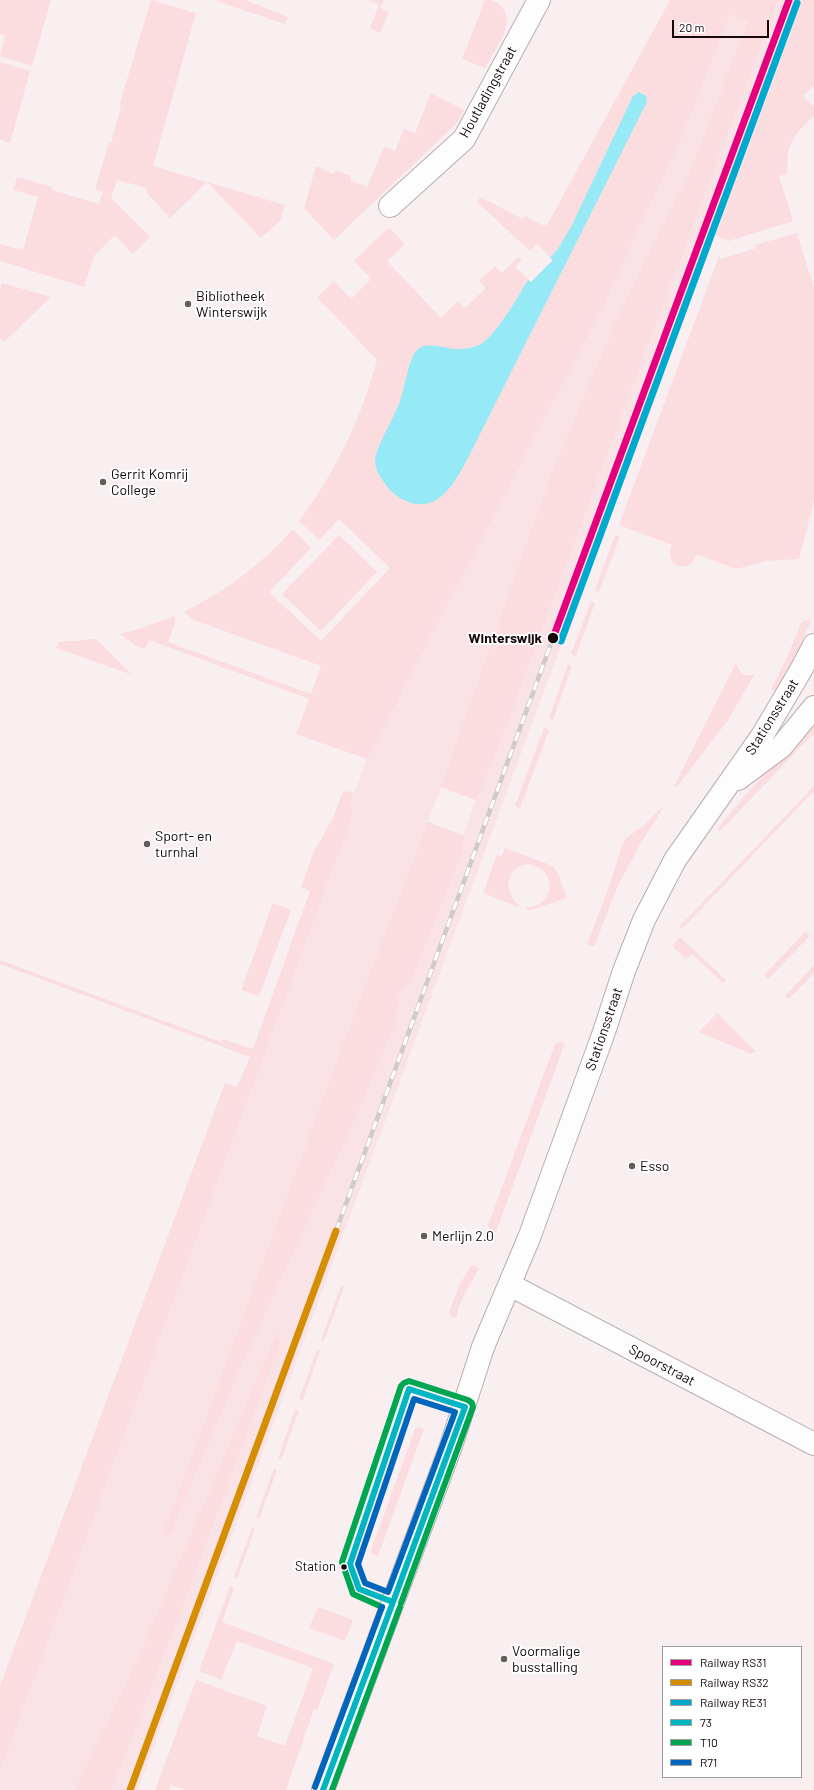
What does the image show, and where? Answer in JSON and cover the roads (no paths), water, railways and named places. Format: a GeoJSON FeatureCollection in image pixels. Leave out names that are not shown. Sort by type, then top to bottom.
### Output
{"type":"FeatureCollection","features":[{"type":"Feature","properties":{"kind":"street","name":"Houtladingstraat"},"geometry":{"type":"LineString","coordinates":[[390,206],[464,139],[534,2]]}},
{"type":"Feature","properties":{"kind":"street","name":"Stationsstraat"},"geometry":{"type":"LineString","coordinates":[[323,1790],[452,1446],[483,1347],[510,1285],[558,1160],[624,971],[644,920],[675,860],[696,828],[808,672],[814,644]]}},
{"type":"Feature","properties":{"kind":"street","name":"Stationsstraat"},"geometry":{"type":"LineString","coordinates":[[726,788],[781,747],[814,707]]}},
{"type":"Feature","properties":{"kind":"street","name":"Spoorstraat"},"geometry":{"type":"LineString","coordinates":[[510,1285],[814,1444]]}},
{"type":"Feature","properties":{"kind":"water"},"geometry":{"type":"Polygon","coordinates":[[[639,92],[646,96],[647,102],[459,474],[448,490],[434,501],[425,504],[408,502],[394,494],[378,473],[375,460],[379,447],[400,401],[414,354],[423,346],[429,345],[456,349],[477,346],[490,336],[498,327],[528,280],[531,282],[553,260],[550,258],[558,249],[572,225],[633,96],[639,92]]]}},
{"type":"Feature","properties":{"kind":"railway"},"geometry":{"type":"LineString","coordinates":[[336,1231],[553,638]]}},
{"type":"Feature","properties":{"kind":"rail line","name":"RS31"},"geometry":{"type":"LineString","coordinates":[[553,638],[789,0]]}},
{"type":"Feature","properties":{"kind":"rail line","name":"RE31"},"geometry":{"type":"LineString","coordinates":[[561,641],[797,3]]}},
{"type":"Feature","properties":{"kind":"rail line","name":"RS32"},"geometry":{"type":"LineString","coordinates":[[130,1790],[336,1231]]}},
{"type":"Feature","properties":{"kind":"place","name":"Bibliotheek Winterswijk"},"geometry":{"type":"Point","coordinates":[188,304]}},
{"type":"Feature","properties":{"kind":"place","name":"Gerrit Komrij College"},"geometry":{"type":"Point","coordinates":[103,482]}},
{"type":"Feature","properties":{"kind":"place","name":"Winterswijk"},"geometry":{"type":"Point","coordinates":[553,638]}},
{"type":"Feature","properties":{"kind":"place","name":"Sport- en turnhal"},"geometry":{"type":"Point","coordinates":[147,844]}},
{"type":"Feature","properties":{"kind":"place","name":"Esso"},"geometry":{"type":"Point","coordinates":[632,1166]}},
{"type":"Feature","properties":{"kind":"place","name":"Merlijn 2.0"},"geometry":{"type":"Point","coordinates":[424,1236]}},
{"type":"Feature","properties":{"kind":"place","name":"Station"},"geometry":{"type":"Point","coordinates":[344,1567]}},
{"type":"Feature","properties":{"kind":"place","name":"Voormalige busstalling"},"geometry":{"type":"Point","coordinates":[504,1659]}}]}
